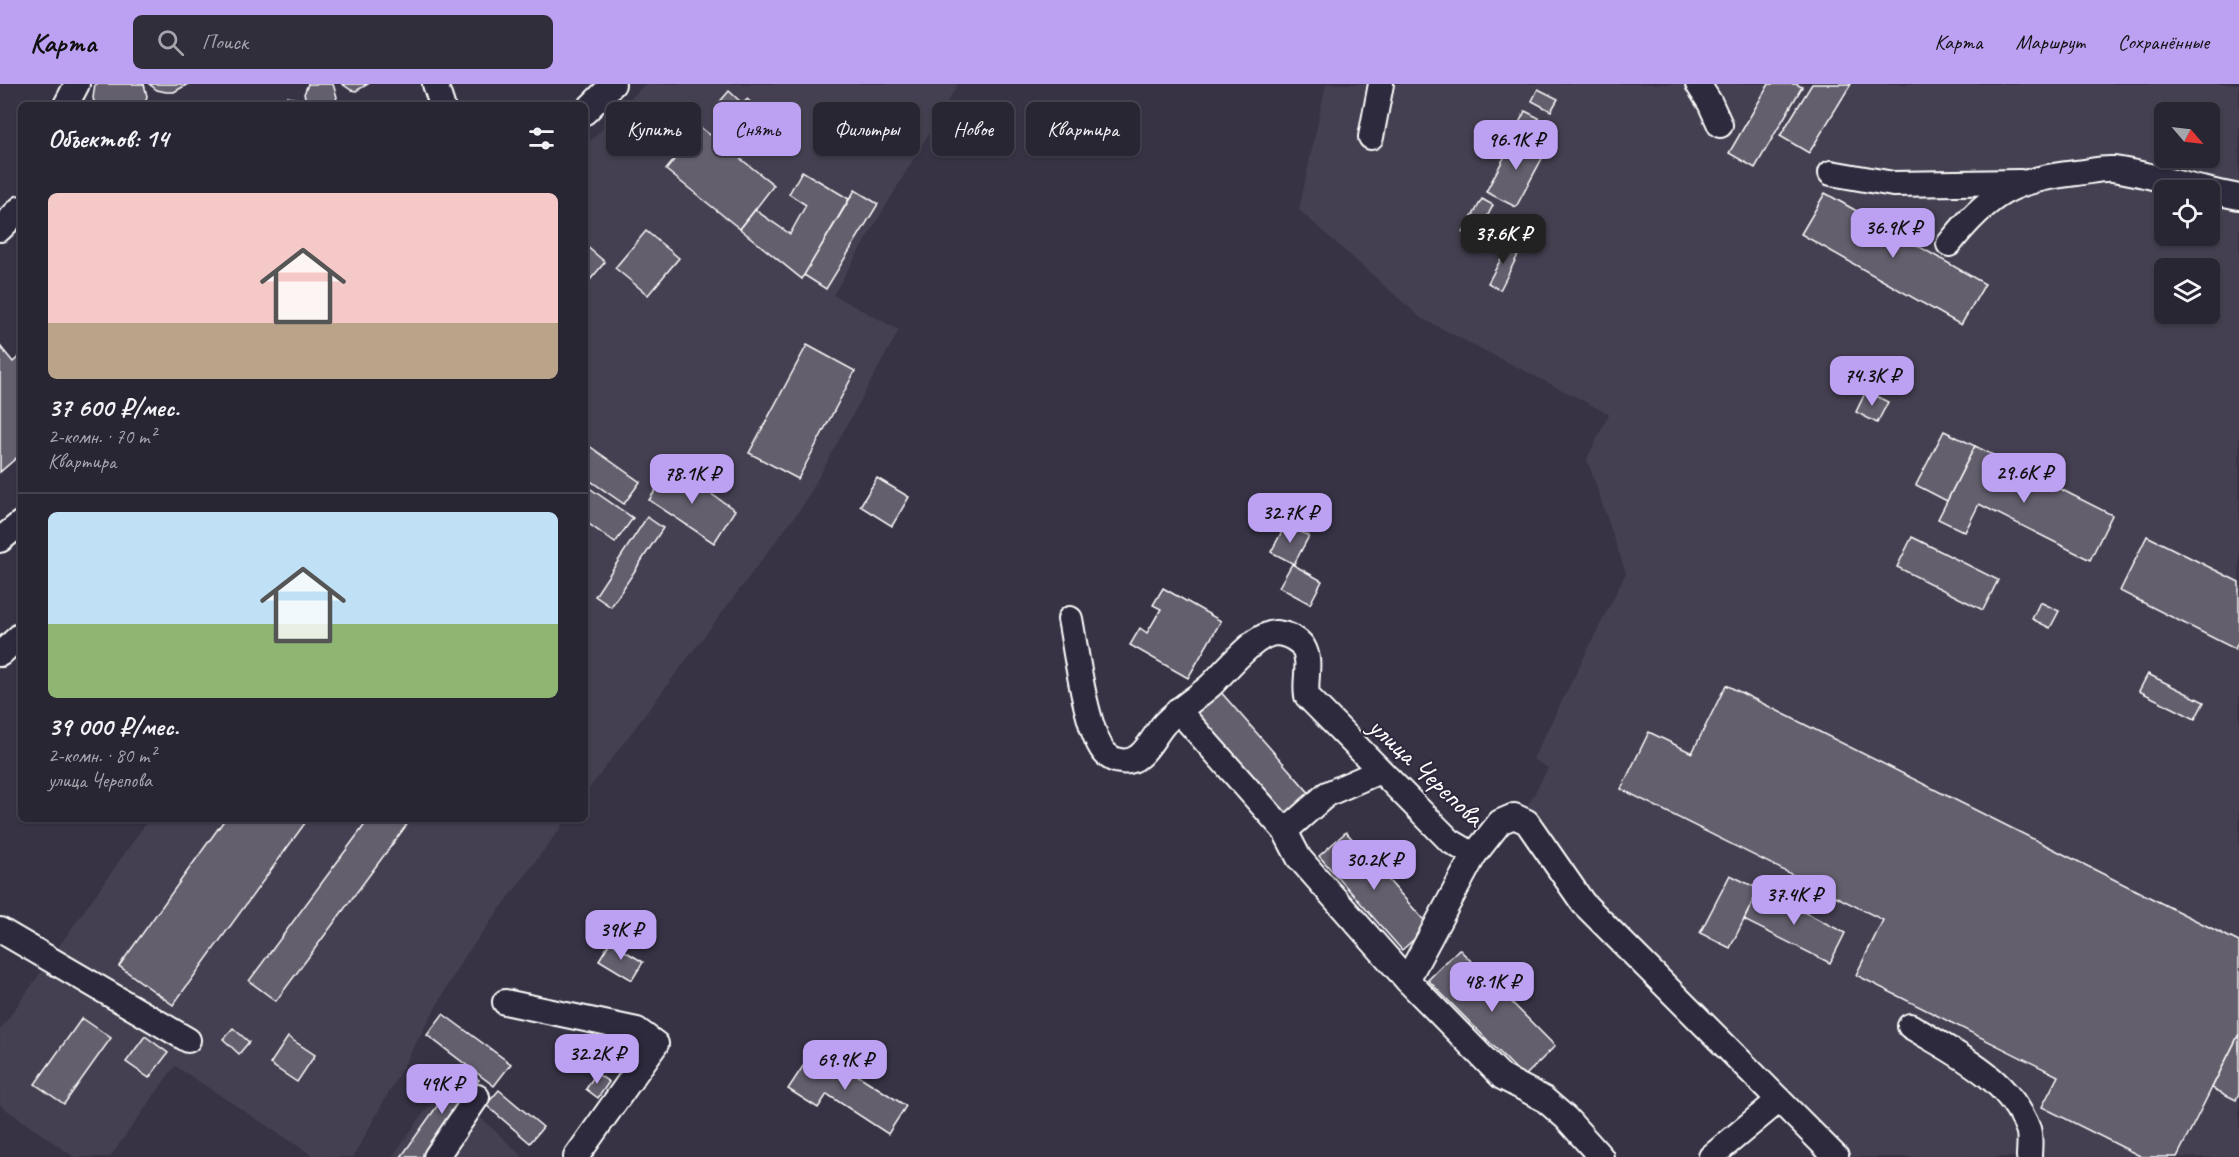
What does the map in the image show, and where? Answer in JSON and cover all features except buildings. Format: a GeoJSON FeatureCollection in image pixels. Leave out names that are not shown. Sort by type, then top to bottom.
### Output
{"type":"FeatureCollection","features":[{"type":"Feature","properties":{"kind":"street"},"geometry":{"type":"LineString","coordinates":[[67,102],[76,84]]}},
{"type":"Feature","properties":{"kind":"street"},"geometry":{"type":"LineString","coordinates":[[435,84],[441,102]]}},
{"type":"Feature","properties":{"kind":"street"},"geometry":{"type":"LineString","coordinates":[[588,109],[613,84]]}},
{"type":"Feature","properties":{"kind":"street"},"geometry":{"type":"LineString","coordinates":[[1371,137],[1381,84]]}},
{"type":"Feature","properties":{"kind":"street"},"geometry":{"type":"LineString","coordinates":[[1698,84],[1720,125]]}},
{"type":"Feature","properties":{"kind":"street"},"geometry":{"type":"LineString","coordinates":[[1831,173],[1893,184],[2026,181],[2110,169],[2159,180]]}},
{"type":"Feature","properties":{"kind":"street"},"geometry":{"type":"LineString","coordinates":[[1948,244],[1970,217],[2002,192],[2026,181]]}},
{"type":"Feature","properties":{"kind":"street"},"geometry":{"type":"LineString","coordinates":[[2220,193],[2239,197]]}},
{"type":"Feature","properties":{"kind":"street"},"geometry":{"type":"LineString","coordinates":[[0,229],[18,211]]}},
{"type":"Feature","properties":{"kind":"street"},"geometry":{"type":"LineString","coordinates":[[0,540],[18,525]]}},
{"type":"Feature","properties":{"kind":"street","name":"улица Черепова"},"geometry":{"type":"LineString","coordinates":[[1070,619],[1088,714],[1098,742],[1106,754],[1115,760],[1128,762],[1140,756],[1163,725],[1178,710],[1209,687],[1263,636],[1277,633],[1293,638],[1303,646],[1309,661],[1305,684],[1307,696],[1450,841],[1474,855],[1500,822],[1514,816],[1527,822],[1583,903],[1836,1157]]}},
{"type":"Feature","properties":{"kind":"street"},"geometry":{"type":"LineString","coordinates":[[0,654],[18,638]]}},
{"type":"Feature","properties":{"kind":"street"},"geometry":{"type":"LineString","coordinates":[[1178,710],[1285,831],[1299,858],[1407,980],[1502,1077],[1544,1099],[1566,1118],[1600,1157]]}},
{"type":"Feature","properties":{"kind":"street"},"geometry":{"type":"LineString","coordinates":[[1285,831],[1327,794],[1380,771]]}},
{"type":"Feature","properties":{"kind":"street"},"geometry":{"type":"LineString","coordinates":[[1407,980],[1474,855]]}},
{"type":"Feature","properties":{"kind":"street"},"geometry":{"type":"LineString","coordinates":[[0,930],[189,1040]]}},
{"type":"Feature","properties":{"kind":"street"},"geometry":{"type":"LineString","coordinates":[[506,1002],[637,1030],[656,1044],[576,1157]]}},
{"type":"Feature","properties":{"kind":"street"},"geometry":{"type":"LineString","coordinates":[[1910,1026],[1983,1071],[2010,1096],[2029,1131],[2029,1157]]}},
{"type":"Feature","properties":{"kind":"street"},"geometry":{"type":"LineString","coordinates":[[436,1157],[477,1097]]}},
{"type":"Feature","properties":{"kind":"street"},"geometry":{"type":"LineString","coordinates":[[1711,1157],[1779,1100]]}},
{"type":"Feature","properties":{"kind":"shaded area"},"geometry":{"type":"Polygon","coordinates":[[[645,84],[958,84],[947,102],[932,102],[932,128],[920,148],[920,102],[813,102],[813,156],[915,156],[833,295],[899,330],[804,504],[588,790],[588,144],[606,125],[606,156],[701,156],[701,102],[628,102],[645,84]]]}},
{"type":"Feature","properties":{"kind":"shaded area"},"geometry":{"type":"Polygon","coordinates":[[[1326,84],[2239,84],[2239,1157],[1846,1157],[1598,911],[1525,811],[1548,768],[1533,759],[1626,573],[1587,459],[1609,414],[1421,318],[1299,210],[1326,84]]]}},
{"type":"Feature","properties":{"kind":"shaded area"},"geometry":{"type":"Polygon","coordinates":[[[147,822],[565,822],[462,960],[353,1157],[315,1157],[175,1066],[110,1157],[74,1157],[0,1105],[0,1030],[147,822]]]}},
{"type":"Feature","properties":{"kind":"shaded area"},"geometry":{"type":"Polygon","coordinates":[[[460,1063],[492,1091],[479,1116],[523,1157],[392,1157],[460,1063]]]}}]}
